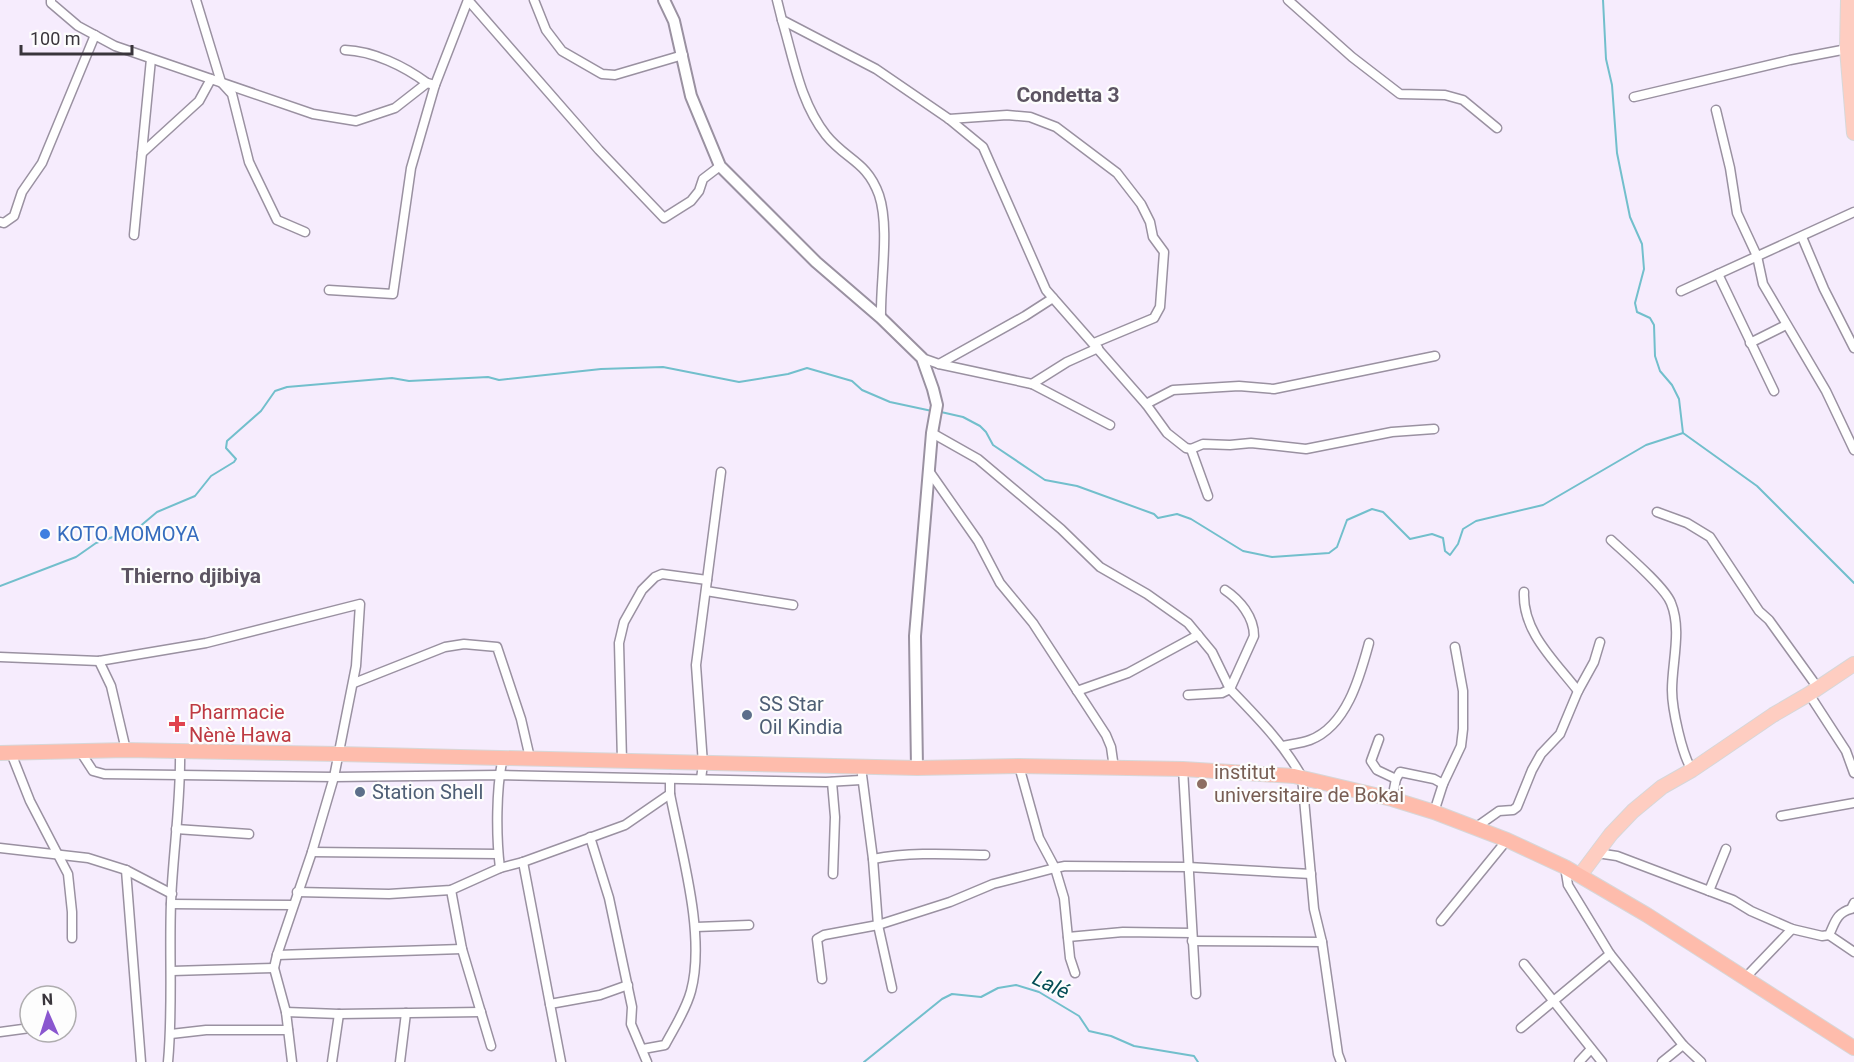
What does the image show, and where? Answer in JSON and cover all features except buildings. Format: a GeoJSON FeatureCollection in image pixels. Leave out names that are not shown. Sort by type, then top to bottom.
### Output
{"type":"FeatureCollection","features":[{"type":"Feature","properties":{"kind":"highway"},"geometry":{"type":"LineString","coordinates":[[6,753],[126,750],[503,757],[703,764],[824,764],[917,768],[1019,766],[1182,769],[1302,777],[1392,798],[1434,812],[1507,840],[1581,874],[1854,1048]]}},
{"type":"Feature","properties":{"kind":"main road"},"geometry":{"type":"LineString","coordinates":[[1848,0],[1847,49],[1854,133]]}},
{"type":"Feature","properties":{"kind":"main road"},"geometry":{"type":"LineString","coordinates":[[1581,874],[1611,834],[1633,811],[1662,788],[1854,664]]}},
{"type":"Feature","properties":{"kind":"street"},"geometry":{"type":"LineString","coordinates":[[196,0],[221,82],[232,94],[249,162],[277,220],[305,232]]}},
{"type":"Feature","properties":{"kind":"street"},"geometry":{"type":"LineString","coordinates":[[329,290],[393,294],[411,168],[431,84],[468,0],[599,150],[664,218],[691,201],[699,191],[703,179],[720,166]]}},
{"type":"Feature","properties":{"kind":"street"},"geometry":{"type":"LineString","coordinates":[[534,0],[546,30],[562,51],[602,74],[615,75],[683,55]]}},
{"type":"Feature","properties":{"kind":"street"},"geometry":{"type":"LineString","coordinates":[[664,0],[674,21],[691,96],[720,166],[816,262],[881,318],[922,358],[939,364],[1032,384],[1110,424]]}},
{"type":"Feature","properties":{"kind":"street"},"geometry":{"type":"LineString","coordinates":[[777,0],[807,106],[825,134],[866,171],[879,196],[884,252],[880,296],[881,318]]}},
{"type":"Feature","properties":{"kind":"street"},"geometry":{"type":"LineString","coordinates":[[1288,0],[1352,57],[1400,94],[1445,95],[1463,100],[1497,128]]}},
{"type":"Feature","properties":{"kind":"street"},"geometry":{"type":"LineString","coordinates":[[49,1],[78,26],[116,46],[313,114],[356,121],[395,108],[431,84]]}},
{"type":"Feature","properties":{"kind":"street"},"geometry":{"type":"LineString","coordinates":[[782,20],[876,69],[950,119],[983,147],[1046,290],[1146,404],[1167,433],[1186,448],[1191,449],[1203,444],[1251,443],[1306,449],[1392,432],[1434,429]]}},
{"type":"Feature","properties":{"kind":"street"},"geometry":{"type":"LineString","coordinates":[[0,222],[4,223],[14,216],[22,192],[42,163],[95,35]]}},
{"type":"Feature","properties":{"kind":"street"},"geometry":{"type":"LineString","coordinates":[[1634,97],[1847,49]]}},
{"type":"Feature","properties":{"kind":"street"},"geometry":{"type":"LineString","coordinates":[[345,50],[363,51],[431,84]]}},
{"type":"Feature","properties":{"kind":"street"},"geometry":{"type":"LineString","coordinates":[[134,234],[151,58]]}},
{"type":"Feature","properties":{"kind":"street"},"geometry":{"type":"LineString","coordinates":[[142,153],[199,101],[211,79]]}},
{"type":"Feature","properties":{"kind":"street"},"geometry":{"type":"LineString","coordinates":[[1716,110],[1730,168],[1737,213],[1757,256],[1763,285],[1826,391],[1852,439],[1854,450]]}},
{"type":"Feature","properties":{"kind":"street"},"geometry":{"type":"LineString","coordinates":[[950,119],[1019,116],[1030,117],[1056,127],[1117,173],[1141,204],[1150,222],[1153,237],[1164,252],[1160,307],[1154,318],[1096,346],[1032,384]]}},
{"type":"Feature","properties":{"kind":"street"},"geometry":{"type":"LineString","coordinates":[[1681,291],[1854,212]]}},
{"type":"Feature","properties":{"kind":"street"},"geometry":{"type":"LineString","coordinates":[[1802,237],[1824,289],[1854,348]]}},
{"type":"Feature","properties":{"kind":"street"},"geometry":{"type":"LineString","coordinates":[[1718,274],[1774,390]]}},
{"type":"Feature","properties":{"kind":"street"},"geometry":{"type":"LineString","coordinates":[[939,364],[1053,298]]}},
{"type":"Feature","properties":{"kind":"street"},"geometry":{"type":"LineString","coordinates":[[1750,344],[1786,325]]}},
{"type":"Feature","properties":{"kind":"street"},"geometry":{"type":"LineString","coordinates":[[1146,404],[1173,390],[1239,386],[1274,389],[1435,356]]}},
{"type":"Feature","properties":{"kind":"street"},"geometry":{"type":"LineString","coordinates":[[917,768],[915,636],[932,433],[936,410],[933,389],[922,358]]}},
{"type":"Feature","properties":{"kind":"street"},"geometry":{"type":"LineString","coordinates":[[932,433],[978,459],[1073,540],[1100,567],[1147,594],[1188,624],[1212,652],[1230,689],[1283,746],[1302,777],[1314,909],[1322,942],[1341,1062]]}},
{"type":"Feature","properties":{"kind":"street"},"geometry":{"type":"LineString","coordinates":[[1191,449],[1208,496]]}},
{"type":"Feature","properties":{"kind":"street"},"geometry":{"type":"LineString","coordinates":[[929,471],[978,541],[1000,583],[1033,623],[1106,735],[1111,747],[1114,768]]}},
{"type":"Feature","properties":{"kind":"street"},"geometry":{"type":"LineString","coordinates":[[701,779],[703,764],[696,665],[722,472]]}},
{"type":"Feature","properties":{"kind":"street"},"geometry":{"type":"LineString","coordinates":[[1657,512],[1687,522],[1710,537],[1759,611],[1769,621],[1814,691],[1850,753],[1854,773]]}},
{"type":"Feature","properties":{"kind":"street"},"geometry":{"type":"LineString","coordinates":[[1611,540],[1670,600],[1675,614],[1672,698],[1685,760],[1692,770]]}},
{"type":"Feature","properties":{"kind":"street"},"geometry":{"type":"LineString","coordinates":[[622,761],[619,643],[624,622],[642,590],[655,577],[662,574],[707,580]]}},
{"type":"Feature","properties":{"kind":"street"},"geometry":{"type":"LineString","coordinates":[[1188,695],[1222,693],[1230,689],[1254,636],[1254,627],[1237,598],[1225,590]]}},
{"type":"Feature","properties":{"kind":"street"},"geometry":{"type":"LineString","coordinates":[[706,591],[794,605]]}},
{"type":"Feature","properties":{"kind":"street"},"geometry":{"type":"LineString","coordinates":[[1524,592],[1523,607],[1531,630],[1578,691]]}},
{"type":"Feature","properties":{"kind":"street"},"geometry":{"type":"LineString","coordinates":[[0,657],[99,661],[206,644],[360,604],[354,683],[334,777],[274,968],[286,1012],[292,1062]]}},
{"type":"Feature","properties":{"kind":"street"},"geometry":{"type":"LineString","coordinates":[[1077,691],[1128,674],[1198,635]]}},
{"type":"Feature","properties":{"kind":"street"},"geometry":{"type":"LineString","coordinates":[[1474,828],[1499,811],[1513,810],[1518,807],[1532,770],[1541,754],[1560,734],[1578,691],[1594,662],[1600,642]]}},
{"type":"Feature","properties":{"kind":"street"},"geometry":{"type":"LineString","coordinates":[[1283,746],[1310,740],[1334,724],[1357,687],[1369,643]]}},
{"type":"Feature","properties":{"kind":"street"},"geometry":{"type":"LineString","coordinates":[[354,683],[445,647],[464,644],[497,647],[521,719],[530,758]]}},
{"type":"Feature","properties":{"kind":"street"},"geometry":{"type":"LineString","coordinates":[[1434,812],[1443,784],[1461,746],[1462,691],[1455,647]]}},
{"type":"Feature","properties":{"kind":"street"},"geometry":{"type":"LineString","coordinates":[[99,661],[111,686],[126,750]]}},
{"type":"Feature","properties":{"kind":"street"},"geometry":{"type":"LineString","coordinates":[[1379,739],[1371,761],[1377,770],[1396,779]]}},
{"type":"Feature","properties":{"kind":"street"},"geometry":{"type":"LineString","coordinates":[[80,751],[93,771],[104,774],[334,777],[500,775],[829,782],[861,780]]}},
{"type":"Feature","properties":{"kind":"street"},"geometry":{"type":"LineString","coordinates":[[168,1062],[171,1034],[171,899],[180,752]]}},
{"type":"Feature","properties":{"kind":"street"},"geometry":{"type":"LineString","coordinates":[[6,753],[68,874],[72,938]]}},
{"type":"Feature","properties":{"kind":"street"},"geometry":{"type":"LineString","coordinates":[[500,868],[498,854],[500,775],[503,757]]}},
{"type":"Feature","properties":{"kind":"street"},"geometry":{"type":"LineString","coordinates":[[824,764],[835,817],[833,874]]}},
{"type":"Feature","properties":{"kind":"street"},"geometry":{"type":"LineString","coordinates":[[863,765],[861,780],[873,860],[878,925],[892,988]]}},
{"type":"Feature","properties":{"kind":"street"},"geometry":{"type":"LineString","coordinates":[[1019,766],[1039,838],[1055,868],[1064,898],[1070,958],[1075,973]]}},
{"type":"Feature","properties":{"kind":"street"},"geometry":{"type":"LineString","coordinates":[[1182,769],[1196,994]]}},
{"type":"Feature","properties":{"kind":"street"},"geometry":{"type":"LineString","coordinates":[[1392,798],[1400,772],[1434,779],[1443,784]]}},
{"type":"Feature","properties":{"kind":"street"},"geometry":{"type":"LineString","coordinates":[[643,1049],[665,1045],[691,992],[696,927],[670,794],[670,778]]}},
{"type":"Feature","properties":{"kind":"street"},"geometry":{"type":"LineString","coordinates":[[297,892],[389,894],[452,890],[500,868],[523,862],[625,825],[670,794]]}},
{"type":"Feature","properties":{"kind":"street"},"geometry":{"type":"LineString","coordinates":[[1781,816],[1854,803]]}},
{"type":"Feature","properties":{"kind":"street"},"geometry":{"type":"LineString","coordinates":[[176,829],[249,834]]}},
{"type":"Feature","properties":{"kind":"street"},"geometry":{"type":"LineString","coordinates":[[590,837],[609,898],[628,984],[632,1007],[631,1024],[647,1062]]}},
{"type":"Feature","properties":{"kind":"street"},"geometry":{"type":"LineString","coordinates":[[1441,921],[1507,840]]}},
{"type":"Feature","properties":{"kind":"street"},"geometry":{"type":"LineString","coordinates":[[0,848],[88,858],[126,870],[171,899],[293,904]]}},
{"type":"Feature","properties":{"kind":"street"},"geometry":{"type":"LineString","coordinates":[[1709,891],[1726,849]]}},
{"type":"Feature","properties":{"kind":"street"},"geometry":{"type":"LineString","coordinates":[[312,852],[498,854]]}},
{"type":"Feature","properties":{"kind":"street"},"geometry":{"type":"LineString","coordinates":[[873,860],[895,855],[927,853],[985,855]]}},
{"type":"Feature","properties":{"kind":"street"},"geometry":{"type":"LineString","coordinates":[[1597,853],[1617,856],[1733,900],[1751,911],[1792,929],[1821,936],[1829,935],[1854,952]]}},
{"type":"Feature","properties":{"kind":"street"},"geometry":{"type":"LineString","coordinates":[[523,862],[561,1062]]}},
{"type":"Feature","properties":{"kind":"street"},"geometry":{"type":"LineString","coordinates":[[822,979],[817,939],[824,935],[878,925],[950,902],[993,884],[1055,868],[1065,866],[1188,867],[1311,874]]}},
{"type":"Feature","properties":{"kind":"street"},"geometry":{"type":"LineString","coordinates":[[1565,867],[1568,885],[1610,954],[1683,1045],[1701,1062]]}},
{"type":"Feature","properties":{"kind":"street"},"geometry":{"type":"LineString","coordinates":[[126,870],[141,1062]]}},
{"type":"Feature","properties":{"kind":"street"},"geometry":{"type":"LineString","coordinates":[[452,890],[462,949],[491,1046]]}},
{"type":"Feature","properties":{"kind":"street"},"geometry":{"type":"LineString","coordinates":[[1829,935],[1835,920],[1842,911],[1851,909],[1854,903]]}},
{"type":"Feature","properties":{"kind":"street"},"geometry":{"type":"LineString","coordinates":[[696,927],[749,925]]}},
{"type":"Feature","properties":{"kind":"street"},"geometry":{"type":"LineString","coordinates":[[1746,978],[1792,929]]}},
{"type":"Feature","properties":{"kind":"street"},"geometry":{"type":"LineString","coordinates":[[1068,937],[1123,932],[1322,942]]}},
{"type":"Feature","properties":{"kind":"street"},"geometry":{"type":"LineString","coordinates":[[277,955],[462,949]]}},
{"type":"Feature","properties":{"kind":"street"},"geometry":{"type":"LineString","coordinates":[[1521,1028],[1610,954]]}},
{"type":"Feature","properties":{"kind":"street"},"geometry":{"type":"LineString","coordinates":[[1524,964],[1602,1062]]}},
{"type":"Feature","properties":{"kind":"street"},"geometry":{"type":"LineString","coordinates":[[172,971],[274,968]]}},
{"type":"Feature","properties":{"kind":"street"},"geometry":{"type":"LineString","coordinates":[[550,1004],[600,995],[628,984]]}},
{"type":"Feature","properties":{"kind":"street"},"geometry":{"type":"LineString","coordinates":[[286,1012],[339,1014],[481,1012]]}},
{"type":"Feature","properties":{"kind":"street"},"geometry":{"type":"LineString","coordinates":[[400,1062],[406,1013]]}},
{"type":"Feature","properties":{"kind":"street"},"geometry":{"type":"LineString","coordinates":[[332,1062],[339,1014]]}},
{"type":"Feature","properties":{"kind":"street"},"geometry":{"type":"LineString","coordinates":[[0,1032],[18,1030]]}},
{"type":"Feature","properties":{"kind":"street"},"geometry":{"type":"LineString","coordinates":[[171,1034],[206,1030],[288,1030]]}},
{"type":"Feature","properties":{"kind":"street"},"geometry":{"type":"LineString","coordinates":[[1662,1062],[1683,1045]]}},
{"type":"Feature","properties":{"kind":"street"},"geometry":{"type":"LineString","coordinates":[[1579,1062],[1592,1049]]}},
{"type":"Feature","properties":{"kind":"waterway"},"geometry":{"type":"LineString","coordinates":[[1603,0],[1606,59],[1612,85],[1617,153],[1630,217],[1642,244],[1644,269],[1635,303],[1637,312],[1650,318],[1654,325],[1655,356],[1660,371],[1672,385],[1679,399],[1683,433],[1757,486],[1854,583]]}},
{"type":"Feature","properties":{"kind":"waterway"},"geometry":{"type":"LineString","coordinates":[[0,586],[76,557],[96,543],[138,528],[157,512],[195,496],[211,476],[236,459],[226,448],[227,441],[261,411],[275,391],[287,387],[392,378],[409,381],[488,377],[499,380],[601,369],[663,367],[739,382],[788,374],[807,368],[852,381],[862,390],[890,402],[932,411]]}},
{"type":"Feature","properties":{"kind":"waterway"},"geometry":{"type":"LineString","coordinates":[[941,412],[963,417],[980,426],[993,445],[1045,480],[1077,486],[1154,514],[1158,518],[1177,514],[1191,519],[1243,551],[1272,557],[1329,553],[1337,547],[1347,520],[1372,509],[1383,512],[1410,539],[1432,534],[1443,538],[1445,551],[1450,555],[1458,544],[1463,529],[1476,521],[1543,505],[1646,445],[1683,433]]}},
{"type":"Feature","properties":{"kind":"waterway","name":"Lalé"},"geometry":{"type":"LineString","coordinates":[[864,1062],[942,999],[952,994],[981,997],[998,988],[1016,985],[1039,992],[1079,1016],[1089,1031],[1111,1036],[1134,1046],[1194,1056],[1198,1062]]}},
{"type":"Feature","properties":{"kind":"place","name":"KOTO MOMOYA"},"geometry":{"type":"Point","coordinates":[45,534]}},
{"type":"Feature","properties":{"kind":"place","name":"SS Star Oil Kindia"},"geometry":{"type":"Point","coordinates":[747,715]}},
{"type":"Feature","properties":{"kind":"place","name":"Pharmacie Nènè Hawa"},"geometry":{"type":"Point","coordinates":[177,724]}},
{"type":"Feature","properties":{"kind":"place","name":"institut universitaire de Bokai"},"geometry":{"type":"Point","coordinates":[1202,784]}},
{"type":"Feature","properties":{"kind":"place","name":"Station Shell"},"geometry":{"type":"Point","coordinates":[360,792]}},
{"type":"Feature","properties":{"kind":"district","name":"Сondetta 3"},"geometry":{"type":"Point","coordinates":[1068,95]}},
{"type":"Feature","properties":{"kind":"district","name":"Thierno djibiya"},"geometry":{"type":"Point","coordinates":[191,576]}}]}
